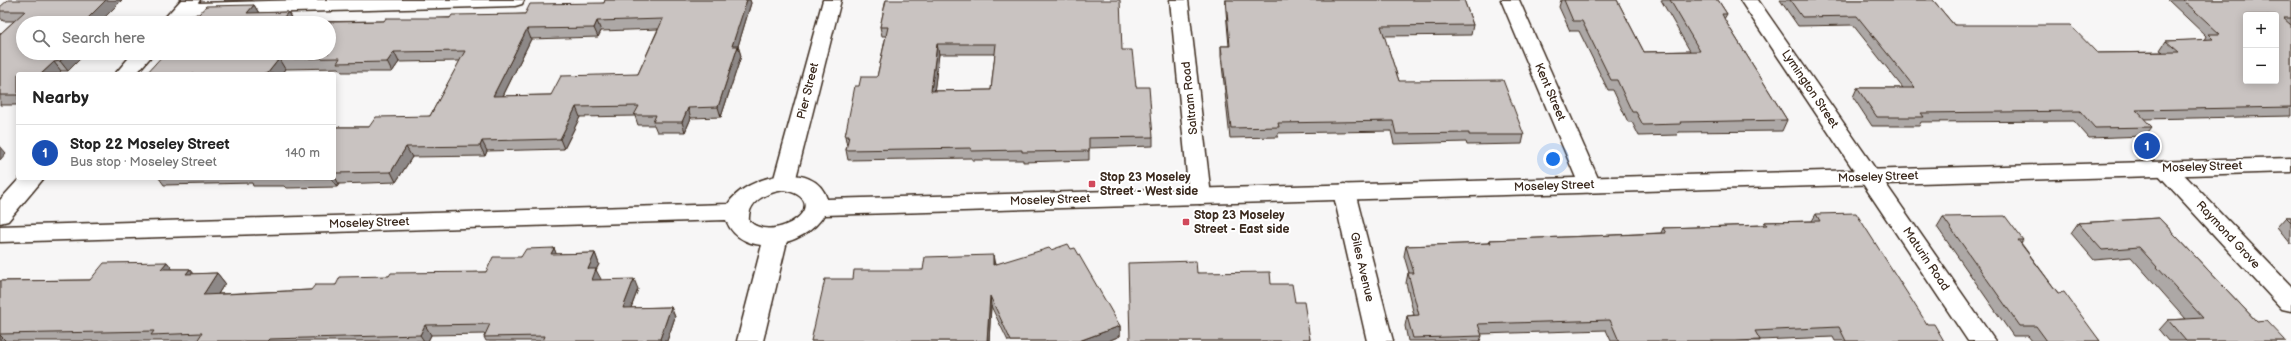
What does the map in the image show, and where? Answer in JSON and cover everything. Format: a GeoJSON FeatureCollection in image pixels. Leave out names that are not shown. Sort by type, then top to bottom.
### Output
{"type":"FeatureCollection","features":[{"type":"Feature","properties":{"kind":"street"},"geometry":{"type":"LineString","coordinates":[[176,16],[187,4],[515,0]]}},
{"type":"Feature","properties":{"kind":"street","name":"Pier Street"},"geometry":{"type":"LineString","coordinates":[[784,182],[832,0]]}},
{"type":"Feature","properties":{"kind":"street","name":"Saltram Road"},"geometry":{"type":"LineString","coordinates":[[1179,0],[1200,196]]}},
{"type":"Feature","properties":{"kind":"street","name":"Kent Street"},"geometry":{"type":"LineString","coordinates":[[1510,0],[1590,185]]}},
{"type":"Feature","properties":{"kind":"street","name":"Lymington Street"},"geometry":{"type":"LineString","coordinates":[[1749,0],[1870,178]]}},
{"type":"Feature","properties":{"kind":"street"},"geometry":{"type":"LineString","coordinates":[[127,72],[138,60]]}},
{"type":"Feature","properties":{"kind":"street","name":"Moseley Street"},"geometry":{"type":"LineString","coordinates":[[817,207],[2291,165]]}},
{"type":"Feature","properties":{"kind":"street","name":"Raymond Grove"},"geometry":{"type":"LineString","coordinates":[[2165,168],[2291,302]]}},
{"type":"Feature","properties":{"kind":"street","name":"Maturin Road"},"geometry":{"type":"LineString","coordinates":[[1870,178],[1982,341]]}},
{"type":"Feature","properties":{"kind":"street"},"geometry":{"type":"LineString","coordinates":[[0,215],[31,180]]}},
{"type":"Feature","properties":{"kind":"street"},"geometry":{"type":"LineString","coordinates":[[784,182],[796,183],[809,189],[817,199],[817,207],[814,215],[798,230],[776,237],[751,234],[740,224],[738,212],[750,194],[772,184],[784,182]]}},
{"type":"Feature","properties":{"kind":"street","name":"Giles Avenue"},"geometry":{"type":"LineString","coordinates":[[1344,192],[1380,341]]}},
{"type":"Feature","properties":{"kind":"street","name":"Moseley Street"},"geometry":{"type":"LineString","coordinates":[[0,234],[738,212]]}},
{"type":"Feature","properties":{"kind":"street"},"geometry":{"type":"LineString","coordinates":[[750,341],[776,237]]}},
{"type":"Feature","properties":{"kind":"building"},"geometry":{"type":"Polygon","coordinates":[[[8,0],[106,0],[90,16],[20,16],[25,11],[0,11],[0,7],[8,0]]]}},
{"type":"Feature","properties":{"kind":"building"},"geometry":{"type":"Polygon","coordinates":[[[605,0],[747,0],[732,46],[738,46],[718,107],[688,108],[682,122],[653,122],[656,115],[634,115],[639,106],[576,107],[560,139],[482,141],[480,146],[406,147],[391,172],[336,173],[336,127],[369,127],[376,117],[430,116],[465,51],[394,52],[387,62],[337,63],[340,58],[336,58],[336,22],[384,21],[386,18],[450,18],[452,15],[525,14],[530,4],[604,3],[605,0]],[[663,19],[597,21],[594,28],[527,29],[493,96],[551,95],[561,76],[638,74],[663,19]]]}},
{"type":"Feature","properties":{"kind":"building"},"geometry":{"type":"Polygon","coordinates":[[[886,0],[1120,0],[1122,50],[1132,50],[1136,87],[1149,87],[1153,137],[1089,138],[1089,151],[971,151],[971,148],[846,150],[849,136],[845,136],[855,86],[859,86],[861,77],[877,77],[888,27],[880,27],[886,0]],[[937,44],[931,91],[991,90],[996,44],[937,44]]]}},
{"type":"Feature","properties":{"kind":"building"},"geometry":{"type":"Polygon","coordinates":[[[1226,0],[1464,0],[1473,25],[1381,26],[1399,81],[1503,80],[1524,135],[1469,135],[1469,133],[1396,134],[1393,121],[1278,123],[1279,127],[1231,128],[1221,46],[1230,46],[1226,0]]]}},
{"type":"Feature","properties":{"kind":"building"},"geometry":{"type":"Polygon","coordinates":[[[1564,0],[1617,0],[1644,52],[1700,51],[1670,0],[1718,0],[1727,14],[1722,14],[1726,22],[1787,120],[1680,122],[1681,124],[1643,125],[1636,112],[1632,112],[1617,80],[1611,80],[1582,21],[1573,21],[1564,0]]]}},
{"type":"Feature","properties":{"kind":"building"},"geometry":{"type":"Polygon","coordinates":[[[1790,0],[1933,0],[1954,25],[2070,25],[2097,53],[2179,52],[2166,41],[2213,39],[2208,34],[2220,34],[2183,0],[2291,0],[2291,18],[2283,18],[2291,25],[2291,107],[2136,110],[2152,127],[2095,128],[2080,111],[1921,113],[1924,117],[1877,117],[1857,88],[1915,88],[1857,16],[1802,17],[1790,0]]]}},
{"type":"Feature","properties":{"kind":"building"},"geometry":{"type":"Polygon","coordinates":[[[254,5],[247,13],[288,12],[285,16],[194,16],[199,14],[206,6],[254,5]]]}},
{"type":"Feature","properties":{"kind":"building"},"geometry":{"type":"Polygon","coordinates":[[[16,19],[16,60],[61,60],[54,62],[43,72],[16,72],[16,95],[0,95],[0,34],[16,19]]]}},
{"type":"Feature","properties":{"kind":"building"},"geometry":{"type":"Polygon","coordinates":[[[159,60],[278,60],[269,72],[148,72],[159,60]]]}},
{"type":"Feature","properties":{"kind":"building"},"geometry":{"type":"Polygon","coordinates":[[[1856,213],[1927,324],[1934,324],[1944,341],[1846,341],[1839,327],[1755,331],[1760,340],[1619,341],[1610,320],[1478,324],[1482,336],[1413,338],[1407,316],[1419,315],[1408,273],[1414,273],[1406,246],[1491,243],[1490,240],[1666,233],[1663,228],[1767,225],[1765,222],[1820,221],[1816,214],[1856,213]]]}},
{"type":"Feature","properties":{"kind":"building"},"geometry":{"type":"Polygon","coordinates":[[[2005,216],[2023,240],[2018,240],[2058,293],[2064,292],[2100,341],[2047,341],[2036,326],[2020,326],[1943,217],[2005,216]]]}},
{"type":"Feature","properties":{"kind":"building"},"geometry":{"type":"Polygon","coordinates":[[[2286,217],[2291,217],[2291,222],[2286,217]]]}},
{"type":"Feature","properties":{"kind":"building"},"geometry":{"type":"Polygon","coordinates":[[[2159,218],[2257,322],[2267,321],[2286,341],[2186,341],[2168,320],[2203,318],[2139,247],[2102,250],[2078,223],[2159,218]]]}},
{"type":"Feature","properties":{"kind":"building"},"geometry":{"type":"Polygon","coordinates":[[[1068,244],[1071,249],[1075,248],[1120,326],[1079,341],[1011,341],[990,296],[987,341],[811,341],[825,279],[853,279],[854,270],[923,270],[925,257],[993,255],[993,265],[1049,248],[1051,250],[1068,244]]]}},
{"type":"Feature","properties":{"kind":"building"},"geometry":{"type":"Polygon","coordinates":[[[554,248],[551,254],[595,253],[588,269],[596,269],[592,280],[634,279],[623,308],[671,307],[660,339],[647,339],[646,341],[543,341],[545,336],[484,337],[490,324],[425,325],[420,335],[269,339],[267,341],[197,341],[202,333],[151,335],[154,331],[0,334],[0,281],[90,280],[104,263],[167,262],[161,269],[190,269],[186,274],[217,273],[203,295],[311,290],[315,285],[336,285],[340,277],[389,276],[391,273],[486,272],[493,257],[521,257],[526,249],[554,248]]]}},
{"type":"Feature","properties":{"kind":"building"},"geometry":{"type":"Polygon","coordinates":[[[1196,261],[1197,273],[1270,272],[1271,284],[1292,284],[1295,302],[1304,302],[1310,339],[1303,339],[1303,341],[1130,341],[1128,263],[1196,261]]]}},
{"type":"Feature","properties":{"kind":"place","name":"Stop 22 Moseley Street"},"geometry":{"type":"Point","coordinates":[2147,146]}},
{"type":"Feature","properties":{"kind":"place","name":"Stop 23 Moseley Street - West side"},"geometry":{"type":"Point","coordinates":[1092,184]}},
{"type":"Feature","properties":{"kind":"place","name":"Stop 23 Moseley Street - East side"},"geometry":{"type":"Point","coordinates":[1186,222]}}]}
